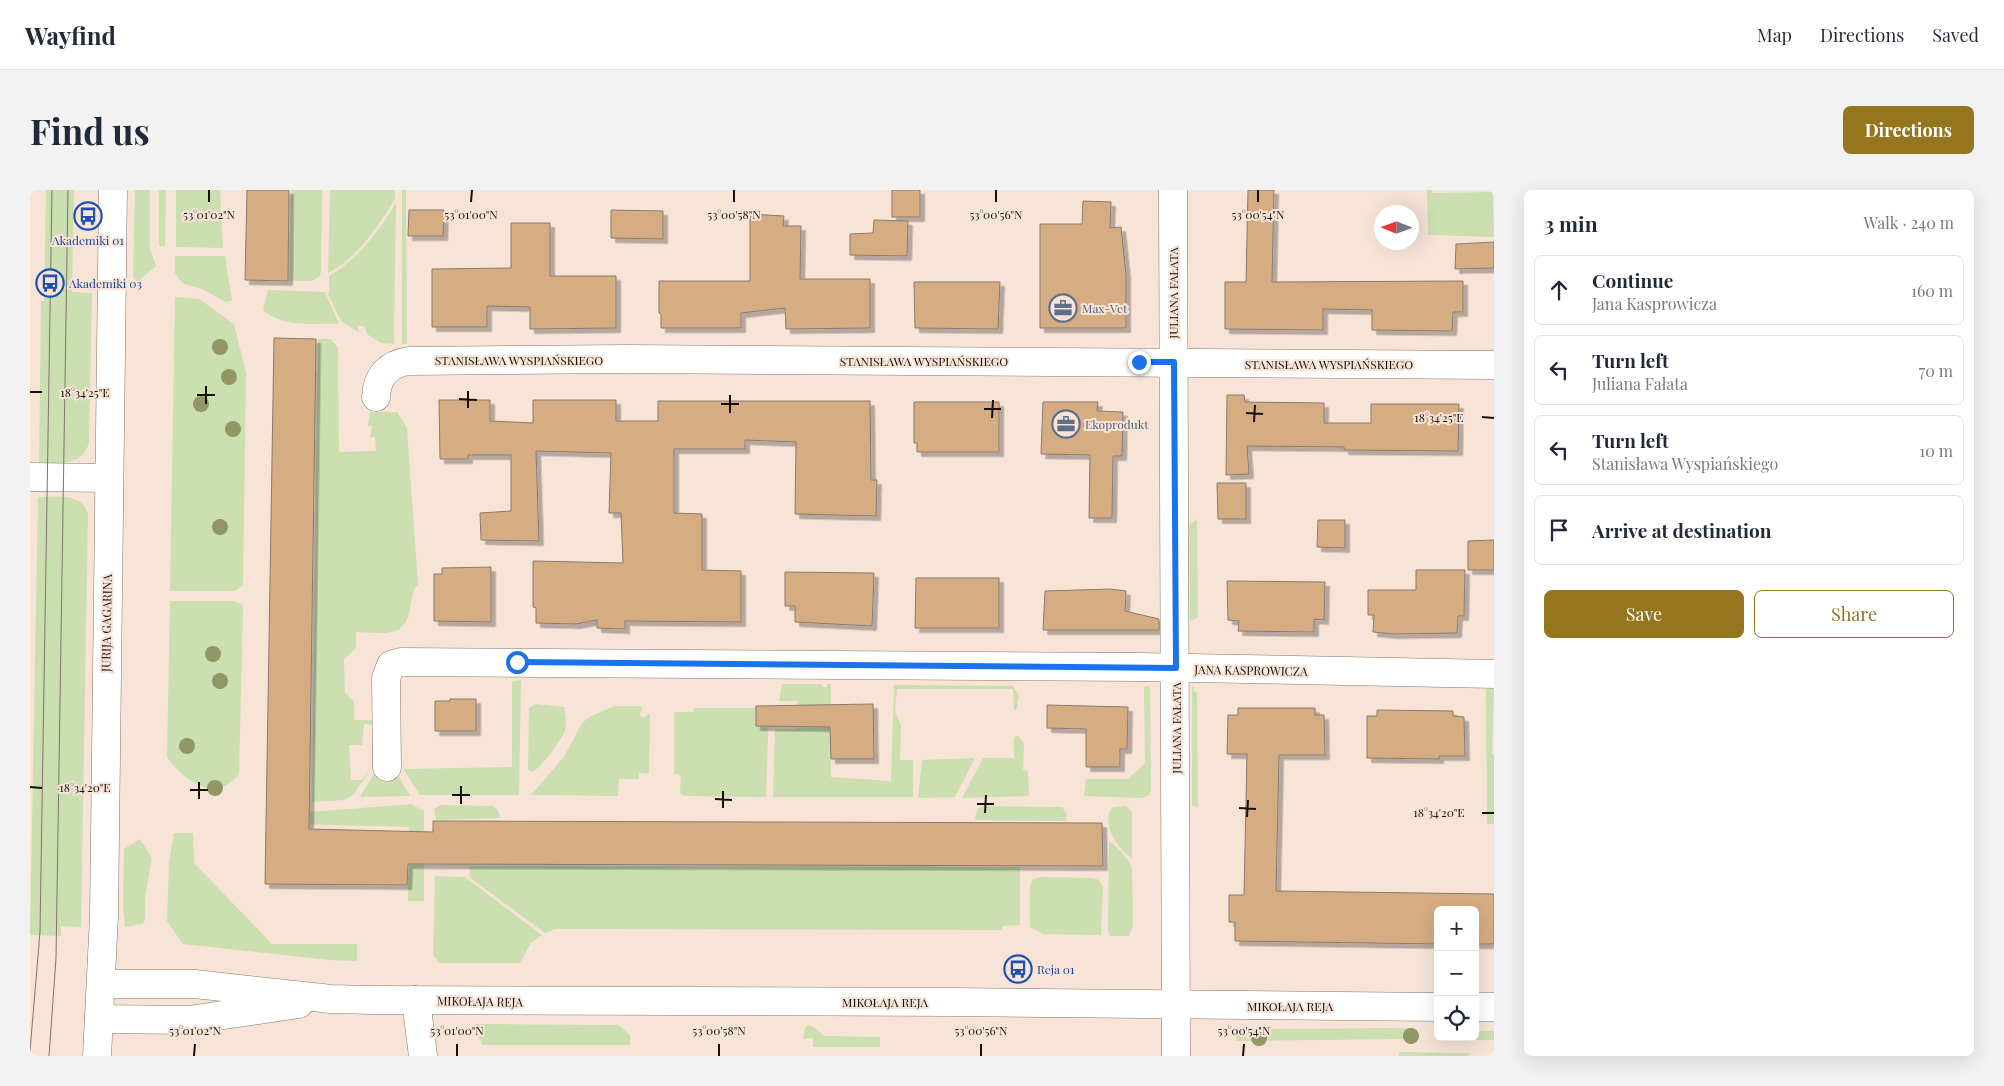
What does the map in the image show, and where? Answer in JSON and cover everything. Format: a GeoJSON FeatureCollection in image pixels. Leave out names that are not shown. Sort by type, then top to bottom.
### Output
{"type":"FeatureCollection","features":[{"type":"Feature","properties":{"kind":"street","name":"JURIJA GAGARINA"},"geometry":{"type":"LineString","coordinates":[[97,1056],[104,916],[113,190]]}},
{"type":"Feature","properties":{"kind":"street","name":"JULIANA FAŁATA"},"geometry":{"type":"LineString","coordinates":[[1173,190],[1176,1056]]}},
{"type":"Feature","properties":{"kind":"street","name":"STANISŁAWA WYSPIAŃSKIEGO"},"geometry":{"type":"LineString","coordinates":[[376,397],[378,382],[382,374],[394,365],[409,361],[626,359],[1494,365]]}},
{"type":"Feature","properties":{"kind":"street"},"geometry":{"type":"LineString","coordinates":[[30,478],[108,478]]}},
{"type":"Feature","properties":{"kind":"street","name":"JANA KASPROWICZA"},"geometry":{"type":"LineString","coordinates":[[387,767],[386,678],[390,667],[396,662],[1176,668],[1494,674]]}},
{"type":"Feature","properties":{"kind":"street","name":"MIKOŁAJA REJA"},"geometry":{"type":"LineString","coordinates":[[101,984],[195,984],[331,999],[1434,1007]]}},
{"type":"Feature","properties":{"kind":"street","name":"MIKOŁAJA REJA"},"geometry":{"type":"LineString","coordinates":[[99,1019],[189,1020],[244,1014],[331,999]]}},
{"type":"Feature","properties":{"kind":"street"},"geometry":{"type":"LineString","coordinates":[[416,1000],[422,1056]]}},
{"type":"Feature","properties":{"kind":"street"},"geometry":{"type":"LineString","coordinates":[[1479,1007],[1494,1007]]}},
{"type":"Feature","properties":{"kind":"green space"},"geometry":{"type":"Polygon","coordinates":[[[46,190],[74,190],[72,292],[92,293],[89,443],[81,456],[75,460],[62,463],[39,463],[41,301],[44,301],[46,190]]]}},
{"type":"Feature","properties":{"kind":"green space"},"geometry":{"type":"Polygon","coordinates":[[[135,190],[150,190],[150,249],[156,266],[137,282],[133,278],[135,190]]]}},
{"type":"Feature","properties":{"kind":"green space"},"geometry":{"type":"Polygon","coordinates":[[[159,190],[166,190],[165,246],[159,246],[159,190]]]}},
{"type":"Feature","properties":{"kind":"green space"},"geometry":{"type":"Polygon","coordinates":[[[176,190],[220,190],[223,248],[176,247],[176,190]]]}},
{"type":"Feature","properties":{"kind":"green space"},"geometry":{"type":"Polygon","coordinates":[[[291,190],[322,190],[321,270],[320,276],[312,281],[290,281],[291,190]]]}},
{"type":"Feature","properties":{"kind":"green space"},"geometry":{"type":"Polygon","coordinates":[[[330,190],[395,190],[395,199],[358,250],[339,267],[328,273],[330,190]]]}},
{"type":"Feature","properties":{"kind":"green space"},"geometry":{"type":"Polygon","coordinates":[[[402,190],[406,190],[407,344],[402,344],[402,190]]]}},
{"type":"Feature","properties":{"kind":"green space"},"geometry":{"type":"Polygon","coordinates":[[[1427,190],[1432,190],[1432,193],[1493,192],[1494,237],[1428,235],[1427,190]]]}},
{"type":"Feature","properties":{"kind":"green space"},"geometry":{"type":"Polygon","coordinates":[[[396,203],[394,344],[381,343],[367,334],[364,326],[358,326],[358,332],[341,321],[327,292],[329,292],[329,276],[340,269],[367,244],[396,203]]]}},
{"type":"Feature","properties":{"kind":"green space"},"geometry":{"type":"Polygon","coordinates":[[[175,256],[225,256],[232,301],[225,302],[204,290],[182,283],[175,273],[175,256]]]}},
{"type":"Feature","properties":{"kind":"green space"},"geometry":{"type":"Polygon","coordinates":[[[268,290],[325,292],[339,324],[289,322],[271,316],[263,310],[268,290]]]}},
{"type":"Feature","properties":{"kind":"green space"},"geometry":{"type":"Polygon","coordinates":[[[175,297],[199,299],[234,324],[246,373],[243,585],[235,591],[170,591],[175,297]]]}},
{"type":"Feature","properties":{"kind":"green space"},"geometry":{"type":"Polygon","coordinates":[[[318,339],[331,339],[338,348],[339,452],[376,451],[375,437],[370,437],[372,426],[368,426],[370,412],[397,412],[407,428],[418,585],[413,594],[409,615],[402,627],[386,633],[356,632],[356,648],[344,659],[345,693],[354,701],[354,720],[377,720],[373,725],[364,724],[362,745],[349,745],[351,780],[362,780],[375,763],[353,795],[344,800],[312,802],[318,339]]]}},
{"type":"Feature","properties":{"kind":"green space"},"geometry":{"type":"Polygon","coordinates":[[[38,497],[68,497],[74,499],[85,507],[88,514],[81,927],[61,926],[61,936],[30,935],[38,497]]]}},
{"type":"Feature","properties":{"kind":"green space"},"geometry":{"type":"Polygon","coordinates":[[[1197,519],[1198,615],[1197,618],[1190,621],[1189,525],[1197,519]]]}},
{"type":"Feature","properties":{"kind":"green space"},"geometry":{"type":"Polygon","coordinates":[[[170,601],[234,601],[242,604],[239,774],[230,783],[220,788],[210,789],[191,781],[167,757],[170,601]]]}},
{"type":"Feature","properties":{"kind":"green space"},"geometry":{"type":"Polygon","coordinates":[[[521,680],[519,795],[420,795],[403,769],[512,767],[512,681],[521,680]]]}},
{"type":"Feature","properties":{"kind":"green space"},"geometry":{"type":"Polygon","coordinates":[[[782,684],[822,684],[822,687],[827,687],[827,684],[831,684],[831,777],[891,781],[894,685],[1013,686],[1019,696],[1017,708],[1014,711],[1013,689],[897,689],[895,712],[901,725],[900,760],[913,760],[913,797],[773,797],[775,729],[795,729],[797,701],[779,701],[782,684]]]}},
{"type":"Feature","properties":{"kind":"green space"},"geometry":{"type":"Polygon","coordinates":[[[1150,686],[1151,791],[1148,796],[1142,798],[1084,796],[1086,779],[1128,779],[1145,763],[1144,687],[1150,686]]]}},
{"type":"Feature","properties":{"kind":"green space"},"geometry":{"type":"Polygon","coordinates":[[[1192,687],[1197,692],[1198,808],[1192,805],[1192,687]]]}},
{"type":"Feature","properties":{"kind":"green space"},"geometry":{"type":"Polygon","coordinates":[[[1486,689],[1494,689],[1492,754],[1494,755],[1494,824],[1487,824],[1486,689]]]}},
{"type":"Feature","properties":{"kind":"green space"},"geometry":{"type":"Polygon","coordinates":[[[536,704],[564,707],[566,725],[565,731],[546,760],[532,772],[528,770],[529,708],[536,704]]]}},
{"type":"Feature","properties":{"kind":"green space"},"geometry":{"type":"Polygon","coordinates":[[[615,706],[641,706],[643,708],[639,714],[643,718],[650,713],[649,774],[639,773],[639,779],[619,779],[618,796],[531,795],[564,757],[582,723],[591,716],[615,706]]]}},
{"type":"Feature","properties":{"kind":"green space"},"geometry":{"type":"Polygon","coordinates":[[[694,708],[769,708],[766,797],[683,796],[680,793],[681,775],[674,774],[674,712],[693,712],[694,708]]]}},
{"type":"Feature","properties":{"kind":"green space"},"geometry":{"type":"Polygon","coordinates":[[[1018,736],[1024,743],[1023,770],[1028,771],[1029,796],[962,798],[983,758],[1014,758],[1014,737],[1018,736]]]}},
{"type":"Feature","properties":{"kind":"green space"},"geometry":{"type":"Polygon","coordinates":[[[975,758],[955,797],[918,798],[922,760],[975,758]]]}},
{"type":"Feature","properties":{"kind":"green space"},"geometry":{"type":"Polygon","coordinates":[[[375,772],[396,772],[410,796],[360,797],[375,772]]]}},
{"type":"Feature","properties":{"kind":"green space"},"geometry":{"type":"Polygon","coordinates":[[[411,804],[424,811],[424,901],[408,901],[409,827],[298,824],[299,813],[411,804]]]}},
{"type":"Feature","properties":{"kind":"green space"},"geometry":{"type":"Polygon","coordinates":[[[441,805],[492,806],[498,810],[500,818],[436,820],[434,809],[441,805]]]}},
{"type":"Feature","properties":{"kind":"green space"},"geometry":{"type":"Polygon","coordinates":[[[983,806],[1062,807],[1067,814],[1066,821],[975,820],[977,809],[983,806]]]}},
{"type":"Feature","properties":{"kind":"green space"},"geometry":{"type":"Polygon","coordinates":[[[1126,806],[1132,811],[1132,859],[1113,837],[1108,817],[1113,807],[1126,806]]]}},
{"type":"Feature","properties":{"kind":"green space"},"geometry":{"type":"Polygon","coordinates":[[[174,833],[193,833],[194,863],[272,944],[357,944],[357,961],[330,960],[183,944],[167,921],[169,863],[174,833]]]}},
{"type":"Feature","properties":{"kind":"green space"},"geometry":{"type":"Polygon","coordinates":[[[140,839],[152,858],[145,897],[145,920],[142,924],[125,927],[123,908],[124,849],[140,839]]]}},
{"type":"Feature","properties":{"kind":"green space"},"geometry":{"type":"Polygon","coordinates":[[[1109,840],[1126,857],[1132,868],[1133,926],[1129,936],[1110,936],[1108,932],[1109,840]]]}},
{"type":"Feature","properties":{"kind":"green space"},"geometry":{"type":"Polygon","coordinates":[[[467,866],[1020,867],[1020,925],[1003,926],[1002,930],[555,929],[545,933],[469,877],[470,869],[467,866]]]}},
{"type":"Feature","properties":{"kind":"green space"},"geometry":{"type":"Polygon","coordinates":[[[435,876],[465,877],[542,935],[531,943],[520,963],[439,963],[433,955],[435,876]]]}},
{"type":"Feature","properties":{"kind":"green space"},"geometry":{"type":"Polygon","coordinates":[[[1039,877],[1093,878],[1099,880],[1103,888],[1101,935],[1043,934],[1030,927],[1030,887],[1032,880],[1039,877]]]}},
{"type":"Feature","properties":{"kind":"green space"},"geometry":{"type":"Polygon","coordinates":[[[475,1024],[618,1025],[630,1035],[630,1045],[483,1045],[475,1032],[475,1024]]]}},
{"type":"Feature","properties":{"kind":"green space"},"geometry":{"type":"Polygon","coordinates":[[[808,1025],[824,1036],[880,1037],[880,1047],[813,1047],[813,1038],[803,1039],[805,1028],[808,1025]]]}},
{"type":"Feature","properties":{"kind":"green space"},"geometry":{"type":"Polygon","coordinates":[[[1415,1028],[1415,1039],[1236,1041],[1237,1029],[1415,1028]]]}},
{"type":"Feature","properties":{"kind":"green space"},"geometry":{"type":"Polygon","coordinates":[[[1479,1031],[1494,1031],[1494,1040],[1479,1040],[1479,1031]]]}},
{"type":"Feature","properties":{"kind":"green space"},"geometry":{"type":"Polygon","coordinates":[[[1399,1052],[1469,1053],[1468,1056],[1399,1056],[1399,1052]]]}},
{"type":"Feature","properties":{"kind":"building"},"geometry":{"type":"Polygon","coordinates":[[[247,190],[289,190],[288,281],[245,280],[247,190]]]}},
{"type":"Feature","properties":{"kind":"building"},"geometry":{"type":"Polygon","coordinates":[[[892,190],[920,190],[920,217],[892,217],[892,190]]]}},
{"type":"Feature","properties":{"kind":"building"},"geometry":{"type":"Polygon","coordinates":[[[1248,190],[1274,190],[1272,282],[1463,281],[1463,312],[1453,312],[1452,331],[1372,330],[1372,310],[1323,309],[1323,330],[1225,329],[1225,282],[1246,282],[1248,190]]]}},
{"type":"Feature","properties":{"kind":"building"},"geometry":{"type":"Polygon","coordinates":[[[1083,201],[1111,202],[1110,228],[1121,227],[1126,274],[1126,328],[1040,328],[1040,224],[1082,224],[1083,201]]]}},
{"type":"Feature","properties":{"kind":"building"},"geometry":{"type":"Polygon","coordinates":[[[409,210],[444,210],[443,236],[408,236],[409,210]]]}},
{"type":"Feature","properties":{"kind":"building"},"geometry":{"type":"Polygon","coordinates":[[[611,210],[663,211],[663,239],[611,238],[611,210]]]}},
{"type":"Feature","properties":{"kind":"building"},"geometry":{"type":"Polygon","coordinates":[[[750,214],[784,216],[783,226],[801,226],[800,279],[870,279],[870,328],[786,329],[785,308],[741,313],[741,328],[661,328],[659,281],[750,281],[750,214]]]}},
{"type":"Feature","properties":{"kind":"building"},"geometry":{"type":"Polygon","coordinates":[[[874,220],[908,221],[907,256],[850,255],[850,234],[873,233],[874,220]]]}},
{"type":"Feature","properties":{"kind":"building"},"geometry":{"type":"Polygon","coordinates":[[[511,223],[550,223],[550,276],[616,276],[616,328],[530,329],[530,307],[487,306],[487,327],[432,327],[432,269],[511,268],[511,223]]]}},
{"type":"Feature","properties":{"kind":"building"},"geometry":{"type":"Polygon","coordinates":[[[1494,242],[1494,268],[1455,269],[1456,244],[1494,242]]]}},
{"type":"Feature","properties":{"kind":"building"},"geometry":{"type":"Polygon","coordinates":[[[914,282],[1000,282],[998,329],[915,328],[914,282]]]}},
{"type":"Feature","properties":{"kind":"building"},"geometry":{"type":"Polygon","coordinates":[[[274,338],[316,339],[309,829],[433,832],[433,821],[1102,823],[1103,866],[408,864],[407,885],[265,884],[274,338]]]}},
{"type":"Feature","properties":{"kind":"building"},"geometry":{"type":"Polygon","coordinates":[[[1227,395],[1244,395],[1245,402],[1324,403],[1324,423],[1371,423],[1371,404],[1459,404],[1458,451],[1344,450],[1344,447],[1247,446],[1249,474],[1226,475],[1227,395]]]}},
{"type":"Feature","properties":{"kind":"building"},"geometry":{"type":"Polygon","coordinates":[[[439,400],[490,400],[490,421],[533,423],[533,400],[616,400],[616,421],[658,421],[658,401],[870,401],[871,480],[877,480],[876,516],[795,514],[796,442],[745,440],[745,449],[674,449],[674,513],[702,514],[702,570],[741,571],[741,622],[625,621],[625,629],[597,628],[597,620],[576,624],[536,623],[536,608],[533,607],[533,561],[623,563],[621,513],[609,513],[611,453],[536,451],[539,541],[481,540],[480,513],[511,511],[511,455],[468,455],[468,459],[440,459],[439,400]]]}},
{"type":"Feature","properties":{"kind":"building"},"geometry":{"type":"Polygon","coordinates":[[[914,402],[999,402],[999,452],[917,452],[917,443],[914,443],[914,402]]]}},
{"type":"Feature","properties":{"kind":"building"},"geometry":{"type":"Polygon","coordinates":[[[1043,402],[1098,402],[1097,411],[1123,412],[1122,456],[1113,456],[1112,518],[1089,518],[1090,455],[1041,454],[1043,402]]]}},
{"type":"Feature","properties":{"kind":"building"},"geometry":{"type":"Polygon","coordinates":[[[1217,483],[1246,483],[1246,519],[1218,519],[1217,483]]]}},
{"type":"Feature","properties":{"kind":"building"},"geometry":{"type":"Polygon","coordinates":[[[1318,520],[1345,520],[1345,548],[1317,547],[1318,520]]]}},
{"type":"Feature","properties":{"kind":"building"},"geometry":{"type":"Polygon","coordinates":[[[1494,540],[1494,570],[1468,570],[1468,541],[1494,540]]]}},
{"type":"Feature","properties":{"kind":"building"},"geometry":{"type":"Polygon","coordinates":[[[491,567],[491,622],[434,621],[434,574],[442,574],[442,568],[491,567]]]}},
{"type":"Feature","properties":{"kind":"building"},"geometry":{"type":"Polygon","coordinates":[[[1416,570],[1465,570],[1464,616],[1458,616],[1457,633],[1393,634],[1373,632],[1374,615],[1368,615],[1368,590],[1416,590],[1416,570]]]}},
{"type":"Feature","properties":{"kind":"building"},"geometry":{"type":"Polygon","coordinates":[[[785,572],[874,573],[872,626],[795,622],[795,606],[785,606],[785,572]]]}},
{"type":"Feature","properties":{"kind":"building"},"geometry":{"type":"Polygon","coordinates":[[[916,578],[999,578],[999,628],[915,628],[916,578]]]}},
{"type":"Feature","properties":{"kind":"building"},"geometry":{"type":"Polygon","coordinates":[[[1227,581],[1325,582],[1324,620],[1314,619],[1314,632],[1238,631],[1239,621],[1228,620],[1227,581]]]}},
{"type":"Feature","properties":{"kind":"building"},"geometry":{"type":"Polygon","coordinates":[[[1110,589],[1126,591],[1125,611],[1159,619],[1159,630],[1043,630],[1045,591],[1110,589]]]}},
{"type":"Feature","properties":{"kind":"building"},"geometry":{"type":"Polygon","coordinates":[[[450,699],[476,699],[476,731],[435,731],[435,701],[450,701],[450,699]]]}},
{"type":"Feature","properties":{"kind":"building"},"geometry":{"type":"Polygon","coordinates":[[[873,704],[874,759],[831,759],[830,727],[756,726],[756,706],[873,704]]]}},
{"type":"Feature","properties":{"kind":"building"},"geometry":{"type":"Polygon","coordinates":[[[1047,705],[1128,707],[1127,749],[1120,749],[1120,767],[1086,767],[1086,729],[1047,728],[1047,705]]]}},
{"type":"Feature","properties":{"kind":"building"},"geometry":{"type":"Polygon","coordinates":[[[1238,708],[1315,708],[1315,715],[1324,715],[1325,755],[1279,755],[1276,891],[1494,894],[1494,944],[1479,944],[1479,906],[1434,906],[1434,944],[1235,941],[1235,922],[1229,922],[1229,895],[1244,895],[1247,754],[1227,754],[1228,715],[1238,715],[1238,708]]]}},
{"type":"Feature","properties":{"kind":"building"},"geometry":{"type":"Polygon","coordinates":[[[1377,710],[1453,711],[1453,716],[1464,717],[1465,756],[1439,756],[1439,759],[1367,758],[1367,716],[1377,716],[1377,710]]]}},
{"type":"Feature","properties":{"kind":"tram line"},"geometry":{"type":"LineString","coordinates":[[30,1051],[40,932],[52,190]]}},
{"type":"Feature","properties":{"kind":"tram line"},"geometry":{"type":"LineString","coordinates":[[49,1056],[56,958],[68,190]]}},
{"type":"Feature","properties":{"kind":"place","name":"Akademiki 01"},"geometry":{"type":"Point","coordinates":[88,216]}},
{"type":"Feature","properties":{"kind":"place","name":"Akademiki 03"},"geometry":{"type":"Point","coordinates":[50,283]}},
{"type":"Feature","properties":{"kind":"place","name":"Max-Vet"},"geometry":{"type":"Point","coordinates":[1063,308]}},
{"type":"Feature","properties":{"kind":"place","name":"Ekoprodukt"},"geometry":{"type":"Point","coordinates":[1066,424]}},
{"type":"Feature","properties":{"kind":"place","name":"Reja 01"},"geometry":{"type":"Point","coordinates":[1018,969]}},
{"type":"Feature","properties":{"kind":"route"},"geometry":{"type":"LineString","coordinates":[[517,662],[1176,668],[1174,362],[1139,362]]}}]}
